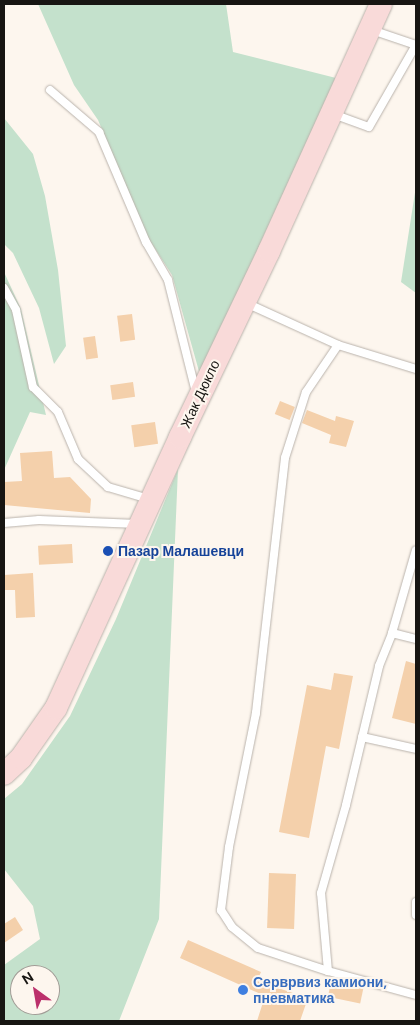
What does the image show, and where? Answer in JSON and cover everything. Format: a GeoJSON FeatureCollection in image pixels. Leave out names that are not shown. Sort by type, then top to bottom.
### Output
{"type":"FeatureCollection","features":[{"type":"Feature","properties":{"kind":"street","name":"Жак Дюкло"},"geometry":{"type":"LineString","coordinates":[[4,774],[21,758],[56,708],[381,4]]}},
{"type":"Feature","properties":{"kind":"lane"},"geometry":{"type":"LineString","coordinates":[[331,113],[369,127],[416,45],[369,30]]}},
{"type":"Feature","properties":{"kind":"lane"},"geometry":{"type":"LineString","coordinates":[[50,90],[99,132],[146,242],[168,280],[197,399]]}},
{"type":"Feature","properties":{"kind":"lane"},"geometry":{"type":"LineString","coordinates":[[4,288],[16,310],[33,387],[58,412],[78,459],[108,486],[151,500]]}},
{"type":"Feature","properties":{"kind":"lane"},"geometry":{"type":"LineString","coordinates":[[244,302],[338,345],[416,369]]}},
{"type":"Feature","properties":{"kind":"lane"},"geometry":{"type":"LineString","coordinates":[[338,345],[306,392],[285,458],[256,713],[229,847],[221,910],[232,927],[258,948],[328,971],[416,996]]}},
{"type":"Feature","properties":{"kind":"lane"},"geometry":{"type":"LineString","coordinates":[[4,523],[39,520],[140,524]]}},
{"type":"Feature","properties":{"kind":"lane"},"geometry":{"type":"LineString","coordinates":[[328,971],[321,893],[346,806],[378,666],[392,633],[416,550]]}},
{"type":"Feature","properties":{"kind":"lane"},"geometry":{"type":"LineString","coordinates":[[392,633],[416,640]]}},
{"type":"Feature","properties":{"kind":"lane"},"geometry":{"type":"LineString","coordinates":[[362,736],[416,749]]}},
{"type":"Feature","properties":{"kind":"lane"},"geometry":{"type":"LineString","coordinates":[[416,902],[416,915]]}},
{"type":"Feature","properties":{"kind":"green space"},"geometry":{"type":"Polygon","coordinates":[[[38,4],[226,4],[233,52],[336,78],[200,375],[172,275],[148,238],[98,120],[74,85],[38,4]]]}},
{"type":"Feature","properties":{"kind":"green space"},"geometry":{"type":"Polygon","coordinates":[[[4,118],[33,154],[45,196],[58,270],[66,346],[54,364],[39,308],[13,253],[4,244],[4,118]]]}},
{"type":"Feature","properties":{"kind":"green space"},"geometry":{"type":"Polygon","coordinates":[[[416,186],[416,293],[401,282],[416,186]]]}},
{"type":"Feature","properties":{"kind":"green space"},"geometry":{"type":"Polygon","coordinates":[[[4,272],[21,309],[46,415],[30,412],[4,470],[4,272]]]}},
{"type":"Feature","properties":{"kind":"green space"},"geometry":{"type":"Polygon","coordinates":[[[178,469],[159,919],[119,1021],[4,1021],[4,965],[40,939],[33,906],[4,869],[4,799],[22,784],[70,716],[116,619],[178,469]]]}},
{"type":"Feature","properties":{"kind":"building"},"geometry":{"type":"Polygon","coordinates":[[[132,314],[135,340],[120,342],[117,316],[132,314]]]}},
{"type":"Feature","properties":{"kind":"building"},"geometry":{"type":"Polygon","coordinates":[[[95,336],[98,358],[86,359],[83,338],[95,336]]]}},
{"type":"Feature","properties":{"kind":"building"},"geometry":{"type":"Polygon","coordinates":[[[133,382],[135,397],[112,400],[110,385],[133,382]]]}},
{"type":"Feature","properties":{"kind":"building"},"geometry":{"type":"Polygon","coordinates":[[[280,401],[295,407],[290,420],[275,414],[280,401]]]}},
{"type":"Feature","properties":{"kind":"building"},"geometry":{"type":"Polygon","coordinates":[[[307,410],[335,421],[336,416],[354,421],[346,447],[329,443],[331,435],[302,423],[307,410]]]}},
{"type":"Feature","properties":{"kind":"building"},"geometry":{"type":"Polygon","coordinates":[[[155,422],[158,444],[134,447],[131,425],[155,422]]]}},
{"type":"Feature","properties":{"kind":"building"},"geometry":{"type":"Polygon","coordinates":[[[52,451],[54,478],[70,477],[91,499],[90,513],[4,505],[4,482],[22,481],[20,453],[52,451]]]}},
{"type":"Feature","properties":{"kind":"building"},"geometry":{"type":"Polygon","coordinates":[[[72,544],[73,563],[39,565],[38,546],[72,544]]]}},
{"type":"Feature","properties":{"kind":"building"},"geometry":{"type":"Polygon","coordinates":[[[33,573],[35,617],[16,618],[15,590],[4,590],[4,575],[33,573]]]}},
{"type":"Feature","properties":{"kind":"building"},"geometry":{"type":"Polygon","coordinates":[[[406,661],[416,664],[416,724],[392,718],[406,661]]]}},
{"type":"Feature","properties":{"kind":"building"},"geometry":{"type":"Polygon","coordinates":[[[334,673],[353,676],[339,749],[326,746],[309,838],[279,832],[307,685],[331,690],[334,673]]]}},
{"type":"Feature","properties":{"kind":"building"},"geometry":{"type":"Polygon","coordinates":[[[269,873],[296,874],[294,929],[267,928],[269,873]]]}},
{"type":"Feature","properties":{"kind":"building"},"geometry":{"type":"Polygon","coordinates":[[[15,917],[23,930],[4,943],[4,924],[15,917]]]}},
{"type":"Feature","properties":{"kind":"building"},"geometry":{"type":"Polygon","coordinates":[[[188,940],[261,972],[257,981],[308,998],[300,1021],[257,1021],[265,996],[180,958],[188,940]]]}},
{"type":"Feature","properties":{"kind":"building"},"geometry":{"type":"Polygon","coordinates":[[[331,982],[363,989],[360,1004],[328,997],[331,982]]]}},
{"type":"Feature","properties":{"kind":"place","name":"Пазар Малашевци"},"geometry":{"type":"Point","coordinates":[108,551]}},
{"type":"Feature","properties":{"kind":"place","name":"Серврвиз камиони, пневматика"},"geometry":{"type":"Point","coordinates":[243,990]}}]}
